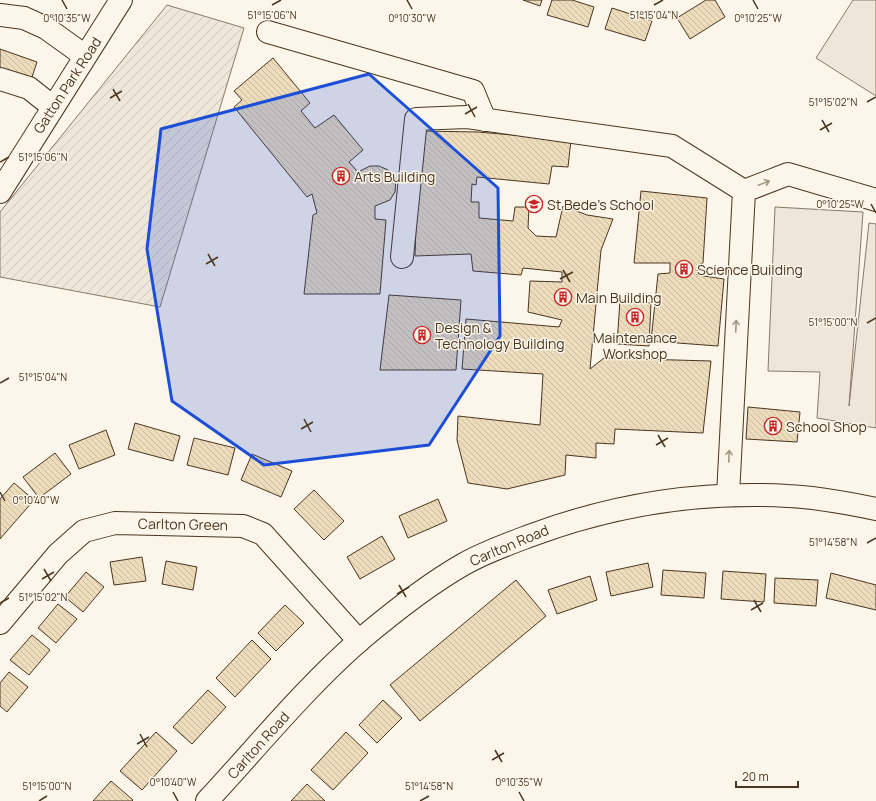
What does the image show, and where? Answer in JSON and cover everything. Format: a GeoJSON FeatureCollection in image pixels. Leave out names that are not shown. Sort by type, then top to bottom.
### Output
{"type":"FeatureCollection","features":[{"type":"Feature","properties":{"kind":"street","name":"Gatton Park Road"},"geometry":{"type":"LineString","coordinates":[[0,192],[121,0]]}},
{"type":"Feature","properties":{"kind":"street"},"geometry":{"type":"LineString","coordinates":[[0,15],[24,18],[46,28],[85,56]]}},
{"type":"Feature","properties":{"kind":"street"},"geometry":{"type":"LineString","coordinates":[[268,32],[473,91],[485,120]]}},
{"type":"Feature","properties":{"kind":"street"},"geometry":{"type":"LineString","coordinates":[[0,79],[29,88],[53,107]]}},
{"type":"Feature","properties":{"kind":"street"},"geometry":{"type":"LineString","coordinates":[[402,257],[416,120],[467,118],[672,146],[744,191]]}},
{"type":"Feature","properties":{"kind":"street"},"geometry":{"type":"LineString","coordinates":[[744,191],[788,174],[876,200]]}},
{"type":"Feature","properties":{"kind":"street"},"geometry":{"type":"LineString","coordinates":[[728,495],[744,191]]}},
{"type":"Feature","properties":{"kind":"street","name":"Carlton Road"},"geometry":{"type":"LineString","coordinates":[[207,801],[302,697],[359,641],[398,609],[431,586],[463,565],[496,548],[568,522],[616,510],[671,500],[728,495],[788,496],[838,502],[876,509]]}},
{"type":"Feature","properties":{"kind":"street","name":"Carlton Green"},"geometry":{"type":"LineString","coordinates":[[0,623],[58,554],[84,531],[116,523],[243,526],[263,534],[359,641]]}},
{"type":"Feature","properties":{"kind":"highlighted area"},"geometry":{"type":"Polygon","coordinates":[[[369,74],[498,188],[500,336],[429,445],[264,465],[172,401],[147,249],[161,129],[369,74]]]}},
{"type":"Feature","properties":{"kind":"shaded area"},"geometry":{"type":"Polygon","coordinates":[[[853,0],[876,0],[876,96],[816,58],[853,0]]]}},
{"type":"Feature","properties":{"kind":"shaded area"},"geometry":{"type":"Polygon","coordinates":[[[167,5],[244,28],[160,307],[0,277],[0,212],[167,5]]]}},
{"type":"Feature","properties":{"kind":"shaded area"},"geometry":{"type":"Polygon","coordinates":[[[775,207],[863,212],[849,406],[869,223],[876,224],[876,428],[817,418],[820,372],[768,371],[775,207]]]}},
{"type":"Feature","properties":{"kind":"building"},"geometry":{"type":"Polygon","coordinates":[[[523,0],[542,0],[540,6],[523,0]]]}},
{"type":"Feature","properties":{"kind":"building"},"geometry":{"type":"Polygon","coordinates":[[[552,0],[572,0],[594,7],[588,27],[547,15],[552,0]]]}},
{"type":"Feature","properties":{"kind":"building"},"geometry":{"type":"Polygon","coordinates":[[[706,0],[715,0],[725,17],[690,39],[677,18],[706,0]]]}},
{"type":"Feature","properties":{"kind":"building"},"geometry":{"type":"Polygon","coordinates":[[[612,8],[652,21],[645,41],[605,29],[612,8]]]}},
{"type":"Feature","properties":{"kind":"building"},"geometry":{"type":"Polygon","coordinates":[[[0,49],[37,62],[30,83],[0,72],[0,49]]]}},
{"type":"Feature","properties":{"kind":"building","name":"Arts Building"},"geometry":{"type":"Polygon","coordinates":[[[273,58],[310,103],[301,111],[315,128],[334,115],[363,150],[349,162],[358,172],[370,166],[379,166],[388,170],[396,179],[395,192],[390,200],[375,206],[375,219],[386,220],[380,294],[304,294],[313,215],[317,213],[312,194],[307,197],[234,107],[242,100],[234,91],[273,58]]]}},
{"type":"Feature","properties":{"kind":"building","name":"Main Building"},"geometry":{"type":"Polygon","coordinates":[[[419,131],[478,132],[571,140],[568,167],[552,166],[549,184],[477,177],[476,185],[472,184],[471,202],[479,202],[479,218],[513,221],[515,207],[529,207],[528,228],[536,236],[556,237],[563,206],[587,215],[613,219],[601,250],[590,369],[604,358],[711,361],[703,433],[615,429],[614,444],[596,443],[596,458],[566,455],[565,475],[507,489],[468,483],[457,440],[458,416],[540,425],[543,374],[462,369],[466,319],[559,327],[562,320],[528,312],[530,281],[562,282],[562,272],[523,268],[521,275],[473,271],[471,254],[415,256],[419,131]]]}},
{"type":"Feature","properties":{"kind":"building","name":"Science Building"},"geometry":{"type":"Polygon","coordinates":[[[641,191],[707,198],[703,263],[698,265],[697,275],[724,279],[718,346],[651,341],[658,274],[670,273],[670,263],[634,263],[641,191]]]}},
{"type":"Feature","properties":{"kind":"building","name":"Design & Technology Building"},"geometry":{"type":"Polygon","coordinates":[[[389,295],[461,300],[456,370],[380,370],[389,295]]]}},
{"type":"Feature","properties":{"kind":"building","name":"Maintenance Workshop"},"geometry":{"type":"Polygon","coordinates":[[[620,300],[651,303],[649,346],[617,344],[620,300]]]}},
{"type":"Feature","properties":{"kind":"building","name":"School Shop"},"geometry":{"type":"Polygon","coordinates":[[[748,407],[800,412],[797,442],[746,439],[748,407]]]}},
{"type":"Feature","properties":{"kind":"building"},"geometry":{"type":"Polygon","coordinates":[[[135,423],[180,436],[173,461],[128,449],[135,423]]]}},
{"type":"Feature","properties":{"kind":"building"},"geometry":{"type":"Polygon","coordinates":[[[106,430],[115,455],[79,469],[69,445],[106,430]]]}},
{"type":"Feature","properties":{"kind":"building"},"geometry":{"type":"Polygon","coordinates":[[[194,438],[235,448],[228,475],[187,465],[194,438]]]}},
{"type":"Feature","properties":{"kind":"building"},"geometry":{"type":"Polygon","coordinates":[[[55,453],[71,474],[39,498],[23,477],[55,453]]]}},
{"type":"Feature","properties":{"kind":"building"},"geometry":{"type":"Polygon","coordinates":[[[252,454],[292,471],[281,497],[241,480],[252,454]]]}},
{"type":"Feature","properties":{"kind":"building"},"geometry":{"type":"Polygon","coordinates":[[[14,483],[34,500],[0,539],[0,499],[14,483]]]}},
{"type":"Feature","properties":{"kind":"building"},"geometry":{"type":"Polygon","coordinates":[[[314,490],[344,521],[324,540],[294,509],[314,490]]]}},
{"type":"Feature","properties":{"kind":"building"},"geometry":{"type":"Polygon","coordinates":[[[438,499],[447,521],[408,538],[399,516],[438,499]]]}},
{"type":"Feature","properties":{"kind":"building"},"geometry":{"type":"Polygon","coordinates":[[[382,536],[395,559],[360,579],[347,557],[382,536]]]}},
{"type":"Feature","properties":{"kind":"building"},"geometry":{"type":"Polygon","coordinates":[[[142,557],[146,581],[114,585],[110,562],[142,557]]]}},
{"type":"Feature","properties":{"kind":"building"},"geometry":{"type":"Polygon","coordinates":[[[166,561],[197,567],[193,590],[162,584],[166,561]]]}},
{"type":"Feature","properties":{"kind":"building"},"geometry":{"type":"Polygon","coordinates":[[[648,563],[653,587],[611,596],[606,572],[648,563]]]}},
{"type":"Feature","properties":{"kind":"building"},"geometry":{"type":"Polygon","coordinates":[[[663,570],[706,573],[704,598],[661,595],[663,570]]]}},
{"type":"Feature","properties":{"kind":"building"},"geometry":{"type":"Polygon","coordinates":[[[723,571],[766,574],[764,602],[721,599],[723,571]]]}},
{"type":"Feature","properties":{"kind":"building"},"geometry":{"type":"Polygon","coordinates":[[[86,572],[104,587],[83,612],[65,597],[86,572]]]}},
{"type":"Feature","properties":{"kind":"building"},"geometry":{"type":"Polygon","coordinates":[[[831,573],[876,585],[876,610],[826,598],[831,573]]]}},
{"type":"Feature","properties":{"kind":"building"},"geometry":{"type":"Polygon","coordinates":[[[590,576],[597,600],[557,614],[548,590],[590,576]]]}},
{"type":"Feature","properties":{"kind":"building"},"geometry":{"type":"Polygon","coordinates":[[[775,578],[818,580],[816,606],[774,603],[775,578]]]}},
{"type":"Feature","properties":{"kind":"building"},"geometry":{"type":"Polygon","coordinates":[[[516,580],[546,616],[420,721],[390,685],[516,580]]]}},
{"type":"Feature","properties":{"kind":"building"},"geometry":{"type":"Polygon","coordinates":[[[58,604],[77,619],[56,643],[38,628],[58,604]]]}},
{"type":"Feature","properties":{"kind":"building"},"geometry":{"type":"Polygon","coordinates":[[[285,605],[304,623],[276,651],[258,633],[285,605]]]}},
{"type":"Feature","properties":{"kind":"building"},"geometry":{"type":"Polygon","coordinates":[[[32,635],[50,650],[29,675],[10,660],[32,635]]]}},
{"type":"Feature","properties":{"kind":"building"},"geometry":{"type":"Polygon","coordinates":[[[252,640],[271,659],[235,697],[216,678],[252,640]]]}},
{"type":"Feature","properties":{"kind":"building"},"geometry":{"type":"Polygon","coordinates":[[[9,672],[28,687],[7,712],[0,706],[0,683],[9,672]]]}},
{"type":"Feature","properties":{"kind":"building"},"geometry":{"type":"Polygon","coordinates":[[[208,690],[226,707],[192,744],[173,727],[208,690]]]}},
{"type":"Feature","properties":{"kind":"building"},"geometry":{"type":"Polygon","coordinates":[[[383,700],[402,718],[377,743],[359,725],[383,700]]]}},
{"type":"Feature","properties":{"kind":"building"},"geometry":{"type":"Polygon","coordinates":[[[156,732],[177,751],[142,790],[120,771],[156,732]]]}},
{"type":"Feature","properties":{"kind":"building"},"geometry":{"type":"Polygon","coordinates":[[[346,732],[368,753],[333,790],[311,770],[346,732]]]}},
{"type":"Feature","properties":{"kind":"building"},"geometry":{"type":"Polygon","coordinates":[[[111,781],[133,800],[93,801],[111,781]]]}},
{"type":"Feature","properties":{"kind":"building"},"geometry":{"type":"Polygon","coordinates":[[[307,784],[325,801],[291,801],[307,784]]]}},
{"type":"Feature","properties":{"kind":"place","name":"Arts Building"},"geometry":{"type":"Point","coordinates":[341,176]}},
{"type":"Feature","properties":{"kind":"place","name":"St Bede's School"},"geometry":{"type":"Point","coordinates":[534,204]}},
{"type":"Feature","properties":{"kind":"place","name":"Science Building"},"geometry":{"type":"Point","coordinates":[684,269]}},
{"type":"Feature","properties":{"kind":"place","name":"Main Building"},"geometry":{"type":"Point","coordinates":[563,297]}},
{"type":"Feature","properties":{"kind":"place","name":"Maintenance Workshop"},"geometry":{"type":"Point","coordinates":[635,317]}},
{"type":"Feature","properties":{"kind":"place","name":"Design & Technology Building"},"geometry":{"type":"Point","coordinates":[422,335]}},
{"type":"Feature","properties":{"kind":"place","name":"School Shop"},"geometry":{"type":"Point","coordinates":[773,426]}}]}
